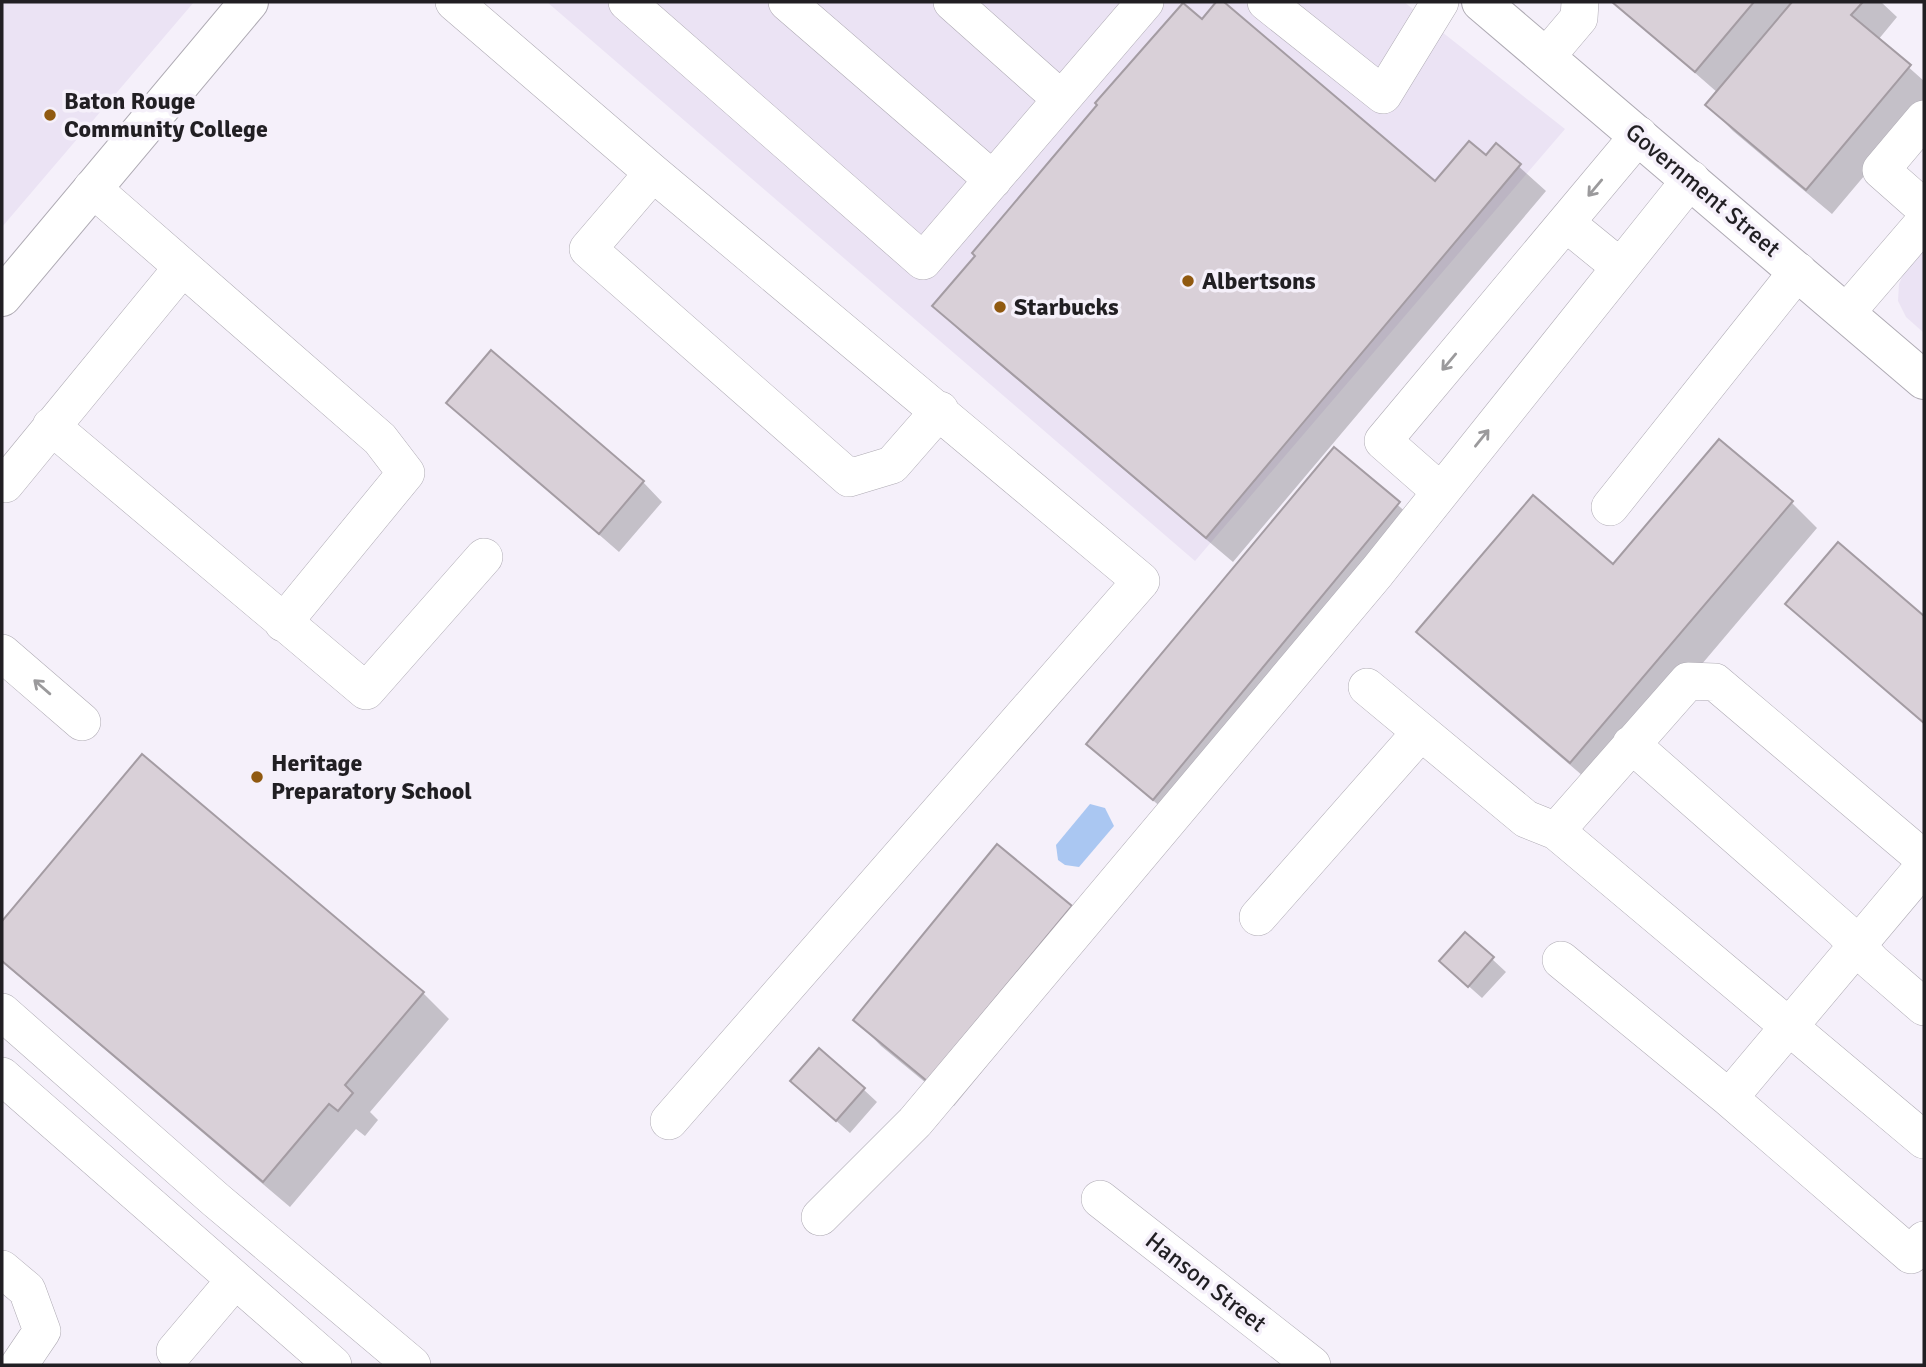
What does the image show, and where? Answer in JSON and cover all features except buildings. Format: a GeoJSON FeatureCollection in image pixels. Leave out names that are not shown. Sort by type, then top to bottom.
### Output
{"type":"FeatureCollection","features":[{"type":"Feature","properties":{"kind":"main road"},"geometry":{"type":"LineString","coordinates":[[2,297],[249,2]]}},
{"type":"Feature","properties":{"kind":"main road","name":"Government Street"},"geometry":{"type":"LineString","coordinates":[[1481,2],[1924,380]]}},
{"type":"Feature","properties":{"kind":"street"},"geometry":{"type":"LineString","coordinates":[[454,2],[653,173],[940,410],[1141,581],[669,1121]]}},
{"type":"Feature","properties":{"kind":"street"},"geometry":{"type":"LineString","coordinates":[[627,2],[923,261],[1061,99],[1131,7]]}},
{"type":"Feature","properties":{"kind":"street"},"geometry":{"type":"LineString","coordinates":[[787,2],[993,180]]}},
{"type":"Feature","properties":{"kind":"street"},"geometry":{"type":"LineString","coordinates":[[952,2],[1061,99]]}},
{"type":"Feature","properties":{"kind":"street"},"geometry":{"type":"LineString","coordinates":[[1266,2],[1383,95],[1440,2]]}},
{"type":"Feature","properties":{"kind":"street"},"geometry":{"type":"LineString","coordinates":[[1546,57],[1579,18],[1580,2]]}},
{"type":"Feature","properties":{"kind":"street"},"geometry":{"type":"LineString","coordinates":[[1924,119],[1881,170],[1924,208]]}},
{"type":"Feature","properties":{"kind":"street"},"geometry":{"type":"LineString","coordinates":[[1440,491],[1383,441],[1639,135]]}},
{"type":"Feature","properties":{"kind":"street"},"geometry":{"type":"LineString","coordinates":[[653,173],[588,249],[849,478],[892,465],[940,410]]}},
{"type":"Feature","properties":{"kind":"street"},"geometry":{"type":"LineString","coordinates":[[820,1217],[915,1122],[1377,572],[1691,179]]}},
{"type":"Feature","properties":{"kind":"street"},"geometry":{"type":"LineString","coordinates":[[92,188],[380,439],[406,473],[283,623]]}},
{"type":"Feature","properties":{"kind":"street"},"geometry":{"type":"LineString","coordinates":[[1566,222],[1619,267]]}},
{"type":"Feature","properties":{"kind":"street"},"geometry":{"type":"LineString","coordinates":[[1846,313],[1924,222]]}},
{"type":"Feature","properties":{"kind":"street"},"geometry":{"type":"LineString","coordinates":[[2,482],[5,485],[182,268]]}},
{"type":"Feature","properties":{"kind":"street"},"geometry":{"type":"LineString","coordinates":[[1610,507],[1798,271]]}},
{"type":"Feature","properties":{"kind":"street"},"geometry":{"type":"LineString","coordinates":[[51,426],[366,691],[484,557]]}},
{"type":"Feature","properties":{"kind":"street"},"geometry":{"type":"LineString","coordinates":[[2,653],[82,722]]}},
{"type":"Feature","properties":{"kind":"street"},"geometry":{"type":"LineString","coordinates":[[1556,831],[1688,681],[1715,682],[1924,859]]}},
{"type":"Feature","properties":{"kind":"street"},"geometry":{"type":"LineString","coordinates":[[1367,687],[1526,819],[1556,831],[1924,1140]]}},
{"type":"Feature","properties":{"kind":"street"},"geometry":{"type":"LineString","coordinates":[[1258,917],[1421,732]]}},
{"type":"Feature","properties":{"kind":"street"},"geometry":{"type":"LineString","coordinates":[[1631,744],[1843,930],[1924,1007]]}},
{"type":"Feature","properties":{"kind":"street"},"geometry":{"type":"LineString","coordinates":[[1729,1098],[1924,866]]}},
{"type":"Feature","properties":{"kind":"street"},"geometry":{"type":"LineString","coordinates":[[1561,960],[1729,1098],[1911,1255],[1924,1240]]}},
{"type":"Feature","properties":{"kind":"street"},"geometry":{"type":"LineString","coordinates":[[2,1012],[237,1218],[412,1365]]}},
{"type":"Feature","properties":{"kind":"street"},"geometry":{"type":"LineString","coordinates":[[2,1076],[333,1365]]}},
{"type":"Feature","properties":{"kind":"street","name":"Hanson Street"},"geometry":{"type":"LineString","coordinates":[[1100,1199],[1312,1365]]}},
{"type":"Feature","properties":{"kind":"street"},"geometry":{"type":"LineString","coordinates":[[2,1269],[27,1290],[42,1331],[19,1365]]}},
{"type":"Feature","properties":{"kind":"street"},"geometry":{"type":"LineString","coordinates":[[175,1351],[235,1280]]}},
{"type":"Feature","properties":{"kind":"shaded area","name":"Baton Rouge Community College"},"geometry":{"type":"Polygon","coordinates":[[[2,2],[194,2],[2,227],[2,2]]]}},
{"type":"Feature","properties":{"kind":"shaded area"},"geometry":{"type":"Polygon","coordinates":[[[547,2],[1404,2],[1565,129],[1195,561],[547,2]]]}},
{"type":"Feature","properties":{"kind":"shaded area"},"geometry":{"type":"Polygon","coordinates":[[[1924,247],[1924,333],[1906,317],[1898,301],[1899,284],[1906,268],[1924,247]]]}},
{"type":"Feature","properties":{"kind":"water"},"geometry":{"type":"Polygon","coordinates":[[[1090,804],[1105,808],[1114,826],[1079,867],[1065,865],[1058,860],[1056,845],[1090,804]]]}},
{"type":"Feature","properties":{"kind":"place","name":"Baton Rouge Community College"},"geometry":{"type":"Point","coordinates":[50,115]}},
{"type":"Feature","properties":{"kind":"place","name":"Albertsons"},"geometry":{"type":"Point","coordinates":[1188,281]}},
{"type":"Feature","properties":{"kind":"place","name":"Starbucks"},"geometry":{"type":"Point","coordinates":[1000,307]}},
{"type":"Feature","properties":{"kind":"place","name":"Heritage Preparatory School"},"geometry":{"type":"Point","coordinates":[257,777]}}]}
